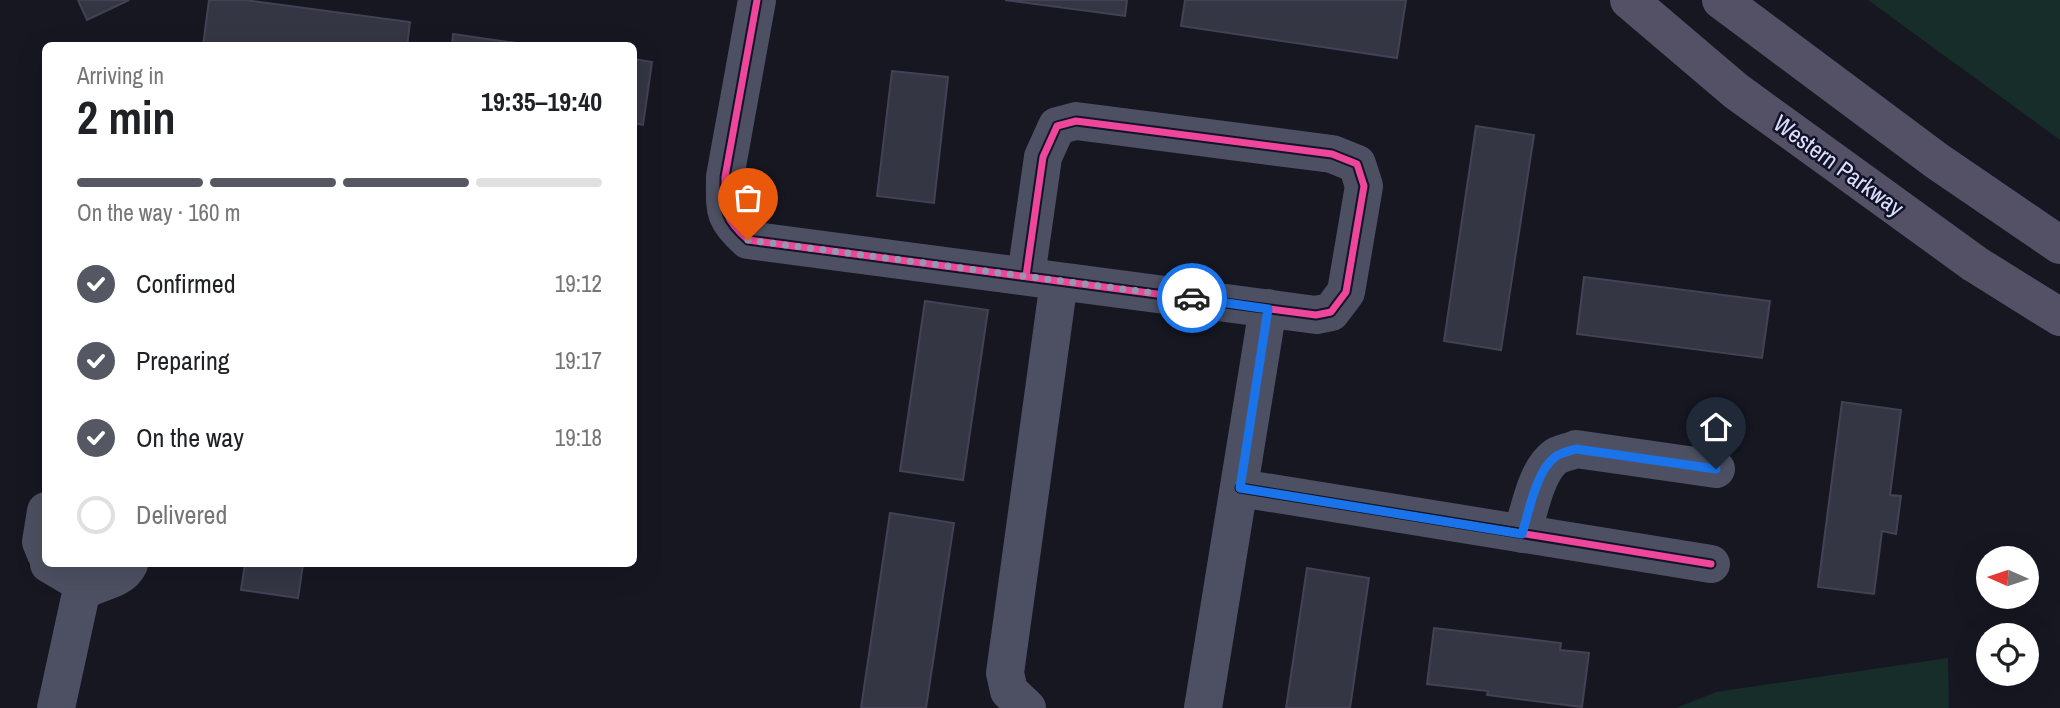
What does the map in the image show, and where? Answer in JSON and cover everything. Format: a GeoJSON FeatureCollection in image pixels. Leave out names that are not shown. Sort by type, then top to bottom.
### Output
{"type":"FeatureCollection","features":[{"type":"Feature","properties":{"kind":"main road","name":"Western Parkway"},"geometry":{"type":"LineString","coordinates":[[1629,0],[1736,91],[1975,264],[2060,317]]}},
{"type":"Feature","properties":{"kind":"main road"},"geometry":{"type":"LineString","coordinates":[[1721,0],[1937,161],[2060,245]]}},
{"type":"Feature","properties":{"kind":"street"},"geometry":{"type":"LineString","coordinates":[[753,1],[725,177],[725,207],[731,225],[748,240],[1043,279],[1268,309],[1316,315],[1331,312],[1346,292],[1364,186],[1357,164],[1332,154],[1076,121],[1057,126],[1043,157],[1043,279],[1004,673],[1009,691],[1027,708]]}},
{"type":"Feature","properties":{"kind":"street"},"geometry":{"type":"LineString","coordinates":[[1203,708],[1268,309]]}},
{"type":"Feature","properties":{"kind":"street"},"geometry":{"type":"LineString","coordinates":[[1522,534],[1536,489],[1555,456],[1576,449],[1716,469]]}},
{"type":"Feature","properties":{"kind":"street"},"geometry":{"type":"LineString","coordinates":[[1240,488],[1711,564]]}},
{"type":"Feature","properties":{"kind":"street"},"geometry":{"type":"LineString","coordinates":[[54,567],[88,587]]}},
{"type":"Feature","properties":{"kind":"street"},"geometry":{"type":"LineString","coordinates":[[56,708],[81,593],[88,587],[122,575],[127,567]]}},
{"type":"Feature","properties":{"kind":"green space"},"geometry":{"type":"Polygon","coordinates":[[[1868,0],[2060,0],[2060,140],[1868,0]]]}},
{"type":"Feature","properties":{"kind":"green space"},"geometry":{"type":"Polygon","coordinates":[[[1948,658],[1949,708],[1676,708],[1716,692],[1948,658]]]}},
{"type":"Feature","properties":{"kind":"building"},"geometry":{"type":"Polygon","coordinates":[[[78,0],[129,0],[87,20],[78,0]]]}},
{"type":"Feature","properties":{"kind":"building"},"geometry":{"type":"Polygon","coordinates":[[[209,0],[244,0],[410,22],[408,42],[204,42],[209,0]]]}},
{"type":"Feature","properties":{"kind":"building"},"geometry":{"type":"Polygon","coordinates":[[[1005,0],[1127,0],[1125,16],[1005,0]]]}},
{"type":"Feature","properties":{"kind":"building"},"geometry":{"type":"Polygon","coordinates":[[[1185,0],[1406,0],[1397,58],[1181,26],[1185,0]]]}},
{"type":"Feature","properties":{"kind":"building"},"geometry":{"type":"Polygon","coordinates":[[[453,34],[509,42],[452,42],[453,34]]]}},
{"type":"Feature","properties":{"kind":"building"},"geometry":{"type":"Polygon","coordinates":[[[637,60],[652,62],[643,125],[637,124],[637,60]]]}},
{"type":"Feature","properties":{"kind":"building"},"geometry":{"type":"Polygon","coordinates":[[[892,71],[948,77],[934,203],[877,196],[892,71]]]}},
{"type":"Feature","properties":{"kind":"building"},"geometry":{"type":"Polygon","coordinates":[[[1476,126],[1534,135],[1501,350],[1444,341],[1476,126]]]}},
{"type":"Feature","properties":{"kind":"building"},"geometry":{"type":"Polygon","coordinates":[[[1584,277],[1770,301],[1762,358],[1577,334],[1584,277]]]}},
{"type":"Feature","properties":{"kind":"building"},"geometry":{"type":"Polygon","coordinates":[[[925,301],[988,310],[963,480],[900,471],[925,301]]]}},
{"type":"Feature","properties":{"kind":"building"},"geometry":{"type":"Polygon","coordinates":[[[1842,402],[1901,410],[1890,495],[1901,496],[1896,534],[1882,531],[1874,594],[1818,587],[1842,402]]]}},
{"type":"Feature","properties":{"kind":"building"},"geometry":{"type":"Polygon","coordinates":[[[890,513],[954,523],[926,708],[861,708],[890,513]]]}},
{"type":"Feature","properties":{"kind":"building"},"geometry":{"type":"Polygon","coordinates":[[[245,567],[303,567],[298,598],[241,590],[245,567]]]}},
{"type":"Feature","properties":{"kind":"building"},"geometry":{"type":"Polygon","coordinates":[[[1307,568],[1369,578],[1350,708],[1286,708],[1307,568]]]}},
{"type":"Feature","properties":{"kind":"building"},"geometry":{"type":"Polygon","coordinates":[[[1434,628],[1561,643],[1560,650],[1589,653],[1582,707],[1427,684],[1434,628]]]}},
{"type":"Feature","properties":{"kind":"cycle path"},"geometry":{"type":"LineString","coordinates":[[757,0],[725,177],[729,219],[748,240],[1316,315],[1331,312],[1346,292],[1364,186],[1357,164],[1332,154],[1076,121],[1057,126],[1043,157],[1026,276]]}},
{"type":"Feature","properties":{"kind":"cycle path"},"geometry":{"type":"LineString","coordinates":[[1240,488],[1711,564]]}},
{"type":"Feature","properties":{"kind":"way so far"},"geometry":{"type":"LineString","coordinates":[[748,240],[1192,298]]}},
{"type":"Feature","properties":{"kind":"route"},"geometry":{"type":"LineString","coordinates":[[1192,298],[1268,309],[1240,488],[1522,534],[1536,489],[1555,456],[1576,449],[1716,469]]}}]}
